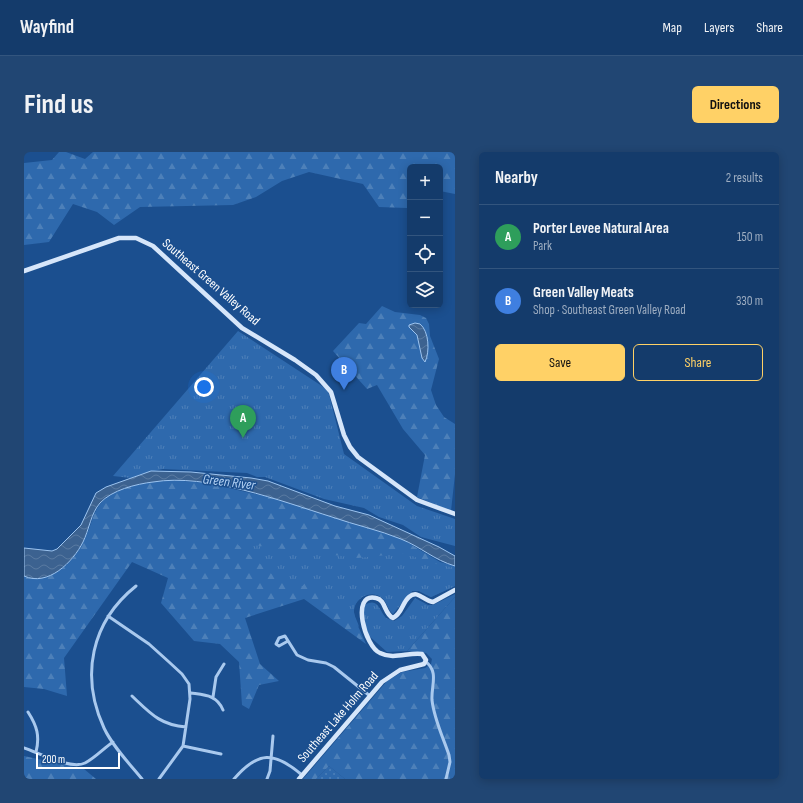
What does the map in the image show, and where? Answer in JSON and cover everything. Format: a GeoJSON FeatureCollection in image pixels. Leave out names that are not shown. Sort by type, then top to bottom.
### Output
{"type":"FeatureCollection","features":[{"type":"Feature","properties":{"kind":"street","name":"Southeast Green Valley Road"},"geometry":{"type":"LineString","coordinates":[[24,271],[119,238],[132,237],[146,242],[162,253],[242,328],[295,360],[321,379],[334,397],[347,441],[360,459],[417,500],[455,514]]}},
{"type":"Feature","properties":{"kind":"street"},"geometry":{"type":"LineString","coordinates":[[136,586],[119,602],[108,616],[95,648],[92,660],[92,685],[100,717],[113,742],[142,779]]}},
{"type":"Feature","properties":{"kind":"street","name":"Southeast Lake Holm Road"},"geometry":{"type":"LineString","coordinates":[[300,777],[370,696],[393,673],[426,662],[426,657],[419,654],[394,656],[377,652],[368,640],[362,618],[362,604],[369,598],[378,598],[383,603],[389,616],[393,618],[398,614],[408,598],[414,594],[420,595],[432,602],[455,590]]}},
{"type":"Feature","properties":{"kind":"street"},"geometry":{"type":"LineString","coordinates":[[108,616],[149,644],[180,671],[189,682],[191,693],[182,746],[158,779]]}},
{"type":"Feature","properties":{"kind":"street"},"geometry":{"type":"LineString","coordinates":[[288,641],[302,658],[334,667],[370,696]]}},
{"type":"Feature","properties":{"kind":"street"},"geometry":{"type":"LineString","coordinates":[[426,662],[433,673],[432,699],[434,711],[449,755],[450,762],[446,779]]}},
{"type":"Feature","properties":{"kind":"street"},"geometry":{"type":"LineString","coordinates":[[213,697],[216,677],[224,664]]}},
{"type":"Feature","properties":{"kind":"street"},"geometry":{"type":"LineString","coordinates":[[191,693],[213,697],[223,710]]}},
{"type":"Feature","properties":{"kind":"street"},"geometry":{"type":"LineString","coordinates":[[132,696],[162,721],[174,726],[186,727]]}},
{"type":"Feature","properties":{"kind":"street"},"geometry":{"type":"LineString","coordinates":[[28,712],[38,731],[39,741],[36,752]]}},
{"type":"Feature","properties":{"kind":"street"},"geometry":{"type":"LineString","coordinates":[[267,779],[272,758],[273,736]]}},
{"type":"Feature","properties":{"kind":"street"},"geometry":{"type":"LineString","coordinates":[[24,748],[66,763],[79,765],[88,761],[113,742]]}},
{"type":"Feature","properties":{"kind":"street"},"geometry":{"type":"LineString","coordinates":[[182,746],[220,754]]}},
{"type":"Feature","properties":{"kind":"street"},"geometry":{"type":"LineString","coordinates":[[234,779],[252,761],[261,758],[272,758],[287,763],[300,777]]}},
{"type":"Feature","properties":{"kind":"green space"},"geometry":{"type":"Polygon","coordinates":[[[59,152],[66,152],[85,159],[93,152],[455,152],[455,194],[443,192],[443,164],[407,164],[407,208],[379,207],[363,184],[309,172],[282,181],[256,197],[233,205],[140,207],[114,225],[97,212],[73,204],[49,242],[24,245],[24,163],[52,160],[59,152]]]}},
{"type":"Feature","properties":{"kind":"green space"},"geometry":{"type":"Polygon","coordinates":[[[382,306],[395,312],[420,315],[426,318],[429,324],[430,336],[439,359],[431,390],[436,405],[444,417],[455,424],[455,474],[451,511],[417,497],[425,455],[403,429],[377,385],[367,389],[333,351],[359,323],[366,324],[382,306]]]}},
{"type":"Feature","properties":{"kind":"green space"},"geometry":{"type":"Polygon","coordinates":[[[238,331],[328,390],[344,454],[417,506],[455,519],[455,546],[421,537],[403,525],[379,517],[364,508],[324,499],[265,477],[257,477],[247,473],[163,469],[131,478],[113,476],[238,331]]]}},
{"type":"Feature","properties":{"kind":"green space"},"geometry":{"type":"Polygon","coordinates":[[[171,480],[207,483],[286,501],[402,539],[440,562],[455,566],[455,586],[431,597],[419,591],[412,591],[393,613],[383,598],[377,595],[367,595],[359,599],[354,607],[354,612],[357,624],[366,644],[304,599],[245,618],[260,664],[279,681],[259,685],[249,709],[242,705],[239,662],[220,644],[194,641],[161,603],[168,578],[132,562],[64,658],[67,696],[44,689],[24,687],[24,576],[31,579],[40,578],[50,575],[64,567],[75,555],[84,541],[95,512],[104,500],[111,495],[136,485],[171,480]]]}},
{"type":"Feature","properties":{"kind":"green space"},"geometry":{"type":"Polygon","coordinates":[[[236,543],[358,558],[405,553],[427,562],[455,568],[455,586],[431,597],[419,591],[412,591],[393,614],[380,596],[372,594],[364,596],[357,601],[354,609],[354,614],[359,627],[306,582],[295,594],[236,543]]]}},
{"type":"Feature","properties":{"kind":"green space"},"geometry":{"type":"Polygon","coordinates":[[[455,594],[455,597],[407,651],[387,652],[367,634],[365,620],[362,614],[365,605],[369,603],[376,603],[386,618],[394,621],[402,616],[415,598],[428,605],[433,605],[455,594]]]}},
{"type":"Feature","properties":{"kind":"green space"},"geometry":{"type":"Polygon","coordinates":[[[455,597],[455,779],[345,779],[329,766],[316,779],[303,779],[387,681],[402,672],[425,668],[431,664],[432,659],[426,653],[407,651],[455,597]]]}},
{"type":"Feature","properties":{"kind":"green space"},"geometry":{"type":"Polygon","coordinates":[[[24,756],[84,769],[96,779],[24,779],[24,756]]]}},
{"type":"Feature","properties":{"kind":"green space"},"geometry":{"type":"Polygon","coordinates":[[[329,766],[345,779],[316,779],[329,766]]]}},
{"type":"Feature","properties":{"kind":"water"},"geometry":{"type":"Polygon","coordinates":[[[415,323],[420,324],[423,327],[427,336],[428,353],[425,362],[422,358],[417,335],[409,327],[409,325],[415,323]]]}},
{"type":"Feature","properties":{"kind":"water","name":"Green River"},"geometry":{"type":"Polygon","coordinates":[[[151,471],[191,472],[268,481],[335,506],[369,515],[439,547],[455,556],[455,566],[408,542],[376,530],[244,490],[197,481],[174,480],[139,484],[125,488],[105,498],[97,507],[92,517],[79,550],[59,571],[42,578],[33,579],[24,576],[24,548],[52,551],[57,549],[81,525],[96,493],[106,487],[151,471]]]}},
{"type":"Feature","properties":{"kind":"place","name":"Green Valley Meats"},"geometry":{"type":"Point","coordinates":[344,390]}},
{"type":"Feature","properties":{"kind":"place","name":"Porter Levee Natural Area"},"geometry":{"type":"Point","coordinates":[243,438]}}]}
